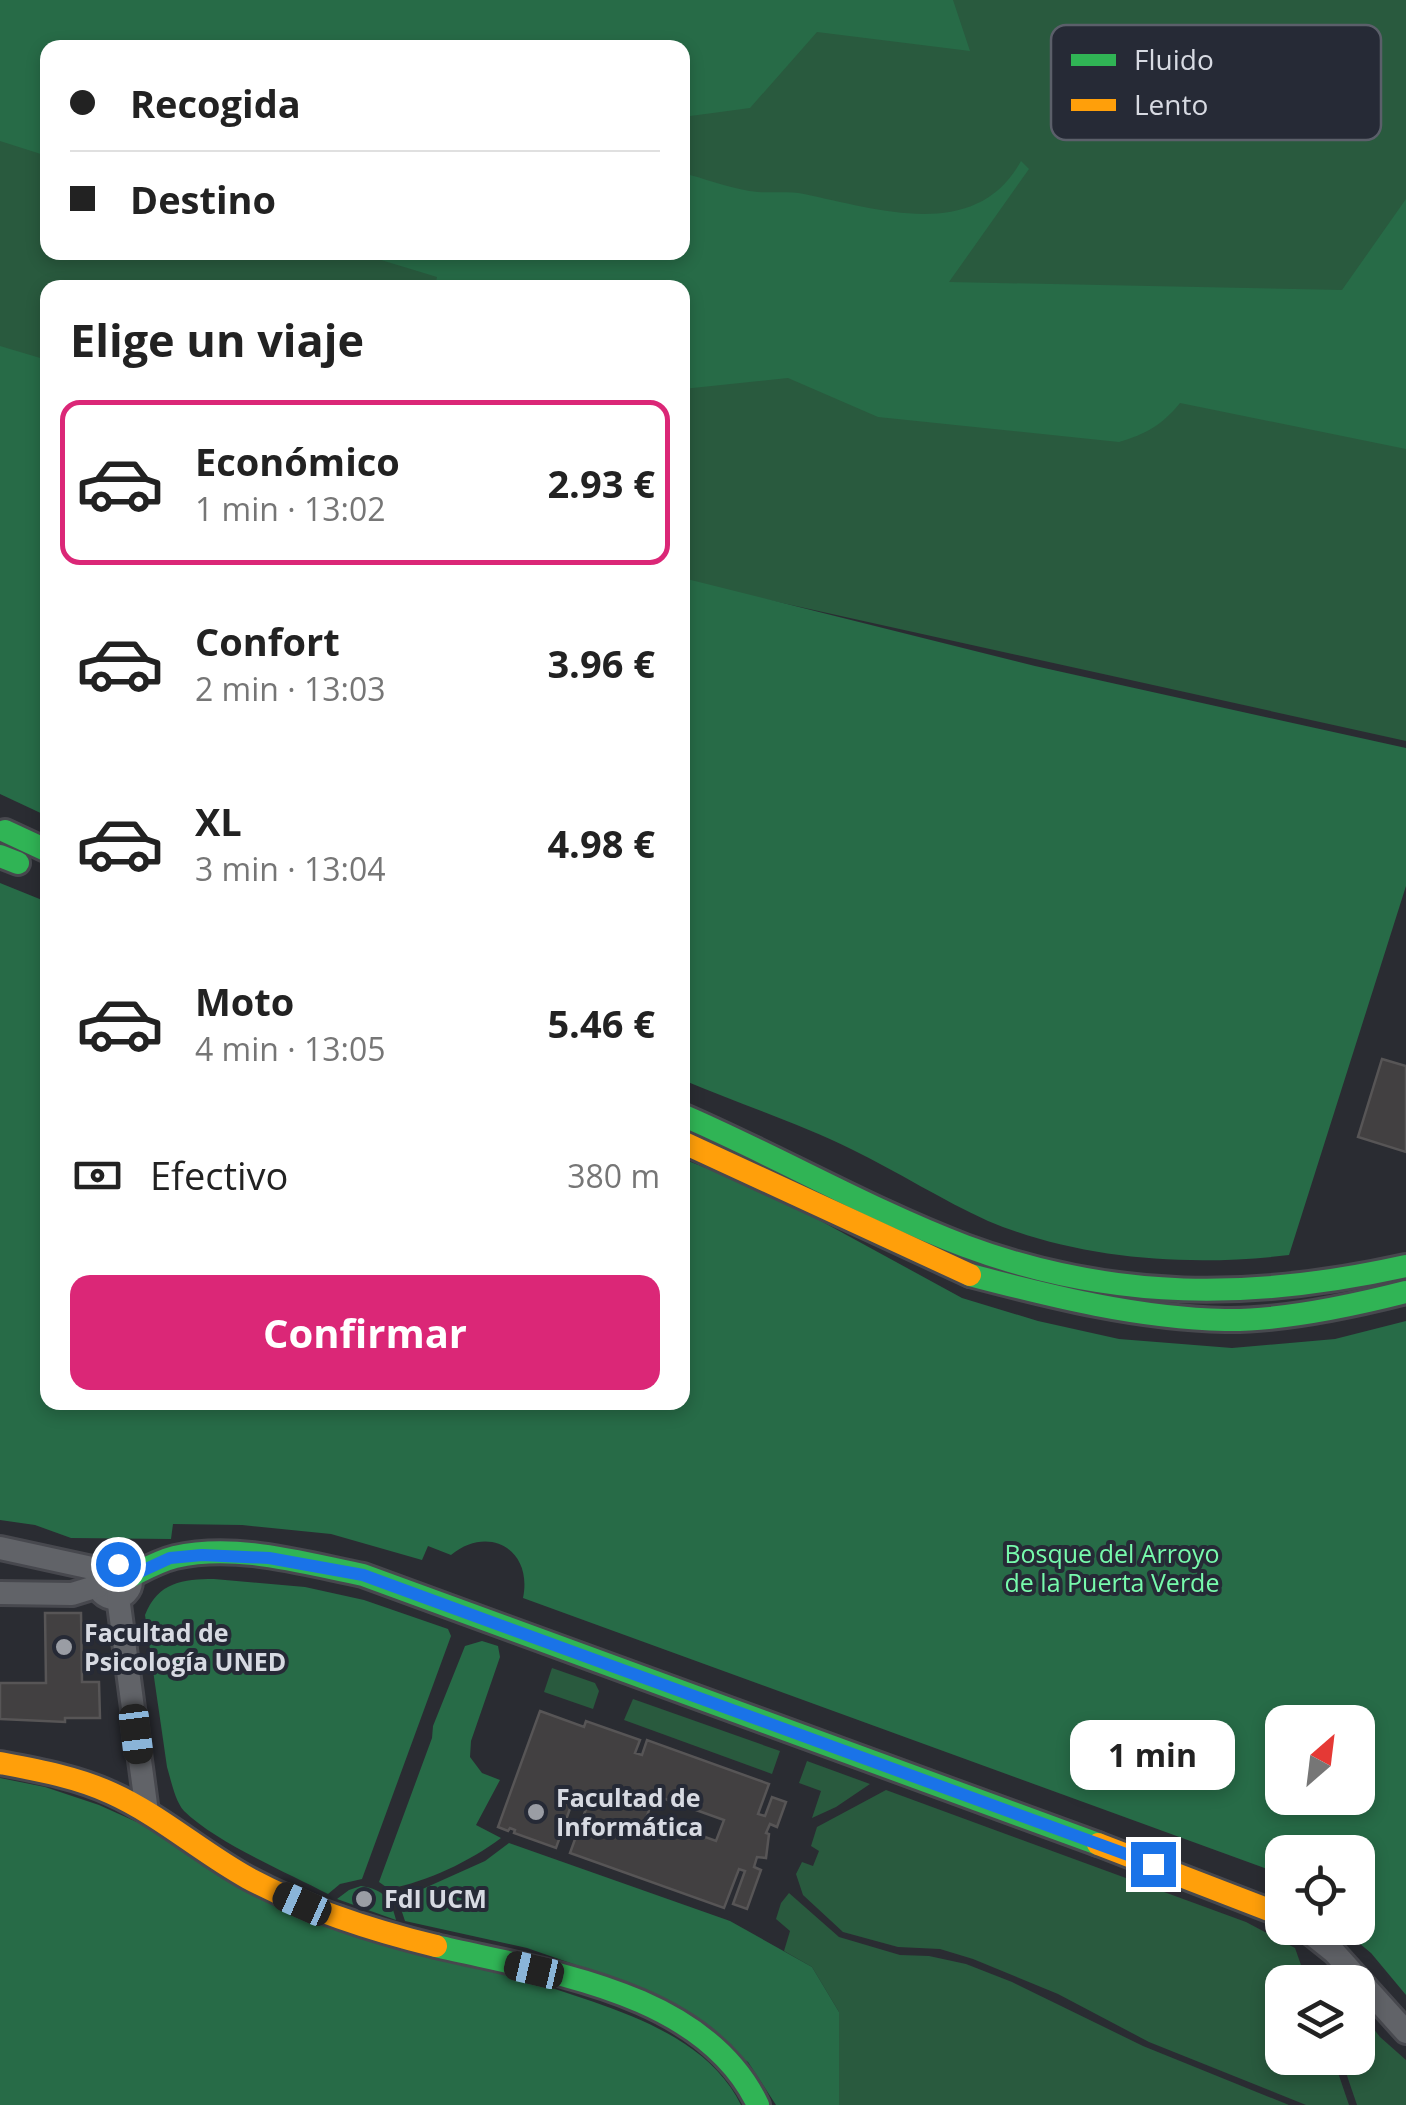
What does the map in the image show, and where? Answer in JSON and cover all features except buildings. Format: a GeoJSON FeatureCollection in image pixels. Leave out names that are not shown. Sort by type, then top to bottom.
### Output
{"type":"FeatureCollection","features":[{"type":"Feature","properties":{"kind":"street"},"geometry":{"type":"LineString","coordinates":[[2,829],[40,846]]}},
{"type":"Feature","properties":{"kind":"street"},"geometry":{"type":"LineString","coordinates":[[690,1120],[951,1240],[1083,1280],[1153,1290],[1224,1294],[1301,1289],[1406,1266]]}},
{"type":"Feature","properties":{"kind":"street"},"geometry":{"type":"LineString","coordinates":[[690,1145],[962,1273],[1088,1306],[1227,1320],[1342,1308],[1406,1292]]}},
{"type":"Feature","properties":{"kind":"street"},"geometry":{"type":"LineString","coordinates":[[0,1548],[106,1584],[131,1586],[131,1576],[170,1558],[202,1555],[269,1558],[363,1575],[1265,1908]]}},
{"type":"Feature","properties":{"kind":"street"},"geometry":{"type":"LineString","coordinates":[[0,1594],[72,1594],[106,1584]]}},
{"type":"Feature","properties":{"kind":"street"},"geometry":{"type":"LineString","coordinates":[[106,1584],[147,1812]]}},
{"type":"Feature","properties":{"kind":"street"},"geometry":{"type":"LineString","coordinates":[[0,1763],[109,1792],[147,1812],[207,1854],[323,1913],[438,1948],[593,1986],[653,2008],[711,2041],[733,2059],[758,2105]]}},
{"type":"Feature","properties":{"kind":"street"},"geometry":{"type":"LineString","coordinates":[[1325,1945],[1406,2032]]}},
{"type":"Feature","properties":{"kind":"green space"},"geometry":{"type":"Polygon","coordinates":[[[0,0],[1406,0],[1406,741],[690,583],[690,280],[40,280],[40,439],[0,430],[0,0]]]}},
{"type":"Feature","properties":{"kind":"green space"},"geometry":{"type":"Polygon","coordinates":[[[0,0],[953,0],[970,51],[817,32],[750,108],[690,116],[690,40],[40,40],[40,154],[0,141],[0,0]]]}},
{"type":"Feature","properties":{"kind":"green space"},"geometry":{"type":"Polygon","coordinates":[[[1021,161],[1029,169],[949,282],[1342,290],[1406,199],[1406,449],[1180,403],[1153,428],[1119,442],[878,417],[788,378],[690,388],[690,280],[436,280],[437,277],[381,260],[690,260],[690,175],[749,191],[798,193],[862,207],[923,214],[978,203],[1002,187],[1021,161]]]}},
{"type":"Feature","properties":{"kind":"green space"},"geometry":{"type":"Polygon","coordinates":[[[0,346],[40,358],[40,813],[0,794],[0,346]]]}},
{"type":"Feature","properties":{"kind":"green space"},"geometry":{"type":"Polygon","coordinates":[[[690,580],[1035,666],[1406,748],[1406,886],[1289,1255],[1175,1260],[1060,1244],[988,1221],[832,1140],[690,1083],[690,580]]]}},
{"type":"Feature","properties":{"kind":"green space","name":"Bosque del Arroyo de la Puerta Verde"},"geometry":{"type":"Polygon","coordinates":[[[0,883],[40,899],[40,1410],[690,1410],[690,1162],[766,1191],[962,1298],[1038,1321],[1119,1339],[1232,1348],[1335,1339],[1406,1321],[1406,1995],[1361,1945],[1375,1945],[1375,1835],[1265,1835],[1265,1868],[523,1598],[524,1581],[515,1555],[493,1542],[465,1546],[451,1555],[428,1546],[422,1560],[331,1534],[242,1525],[173,1524],[171,1539],[71,1538],[35,1525],[0,1520],[0,883]]]}},
{"type":"Feature","properties":{"kind":"green space"},"geometry":{"type":"Polygon","coordinates":[[[192,1580],[305,1587],[364,1600],[448,1629],[451,1636],[362,1879],[340,1884],[328,1894],[215,1834],[184,1811],[176,1796],[167,1767],[145,1615],[164,1589],[192,1580]]]}},
{"type":"Feature","properties":{"kind":"green space"},"geometry":{"type":"Polygon","coordinates":[[[482,1641],[498,1646],[500,1657],[471,1741],[470,1757],[482,1773],[500,1780],[476,1825],[501,1838],[448,1870],[389,1889],[379,1882],[433,1726],[465,1646],[482,1641]]]}},
{"type":"Feature","properties":{"kind":"green space"},"geometry":{"type":"Polygon","coordinates":[[[552,1668],[595,1683],[599,1691],[593,1709],[544,1692],[552,1668]]]}},
{"type":"Feature","properties":{"kind":"green space"},"geometry":{"type":"Polygon","coordinates":[[[633,1699],[780,1751],[772,1774],[624,1720],[633,1699]]]}},
{"type":"Feature","properties":{"kind":"green space"},"geometry":{"type":"Polygon","coordinates":[[[807,1761],[870,1784],[812,1818],[821,1791],[799,1783],[807,1761]]]}},
{"type":"Feature","properties":{"kind":"green space"},"geometry":{"type":"Polygon","coordinates":[[[0,1778],[45,1787],[99,1805],[306,1892],[645,2022],[702,2056],[741,2105],[0,2105],[0,1778]]]}},
{"type":"Feature","properties":{"kind":"green space"},"geometry":{"type":"Polygon","coordinates":[[[886,1790],[1246,1922],[1265,1932],[1265,1945],[1295,1948],[1301,1965],[1265,1965],[1265,2075],[1339,2075],[1349,2105],[1306,2105],[1149,2042],[1058,1994],[973,1959],[940,1949],[898,1947],[843,1932],[803,1895],[796,1874],[802,1862],[813,1866],[819,1851],[811,1846],[817,1827],[886,1790]]]}},
{"type":"Feature","properties":{"kind":"green space"},"geometry":{"type":"Polygon","coordinates":[[[509,1843],[730,1921],[812,1967],[839,2012],[839,2105],[776,2105],[748,2062],[579,1966],[527,1948],[405,1921],[398,1900],[485,1861],[509,1843]]]}},
{"type":"Feature","properties":{"kind":"green space"},"geometry":{"type":"Polygon","coordinates":[[[361,1886],[385,1896],[396,1920],[337,1899],[361,1886]]]}},
{"type":"Feature","properties":{"kind":"green space"},"geometry":{"type":"Polygon","coordinates":[[[789,1893],[839,1937],[900,1955],[966,1964],[1012,1982],[1143,2046],[1289,2105],[839,2105],[839,2012],[812,1967],[784,1951],[790,1931],[776,1919],[789,1893]]]}},
{"type":"Feature","properties":{"kind":"green space"},"geometry":{"type":"Polygon","coordinates":[[[1375,2031],[1406,2060],[1406,2105],[1357,2105],[1347,2075],[1375,2075],[1375,2031]]]}},
{"type":"Feature","properties":{"kind":"traffic: fast"},"geometry":{"type":"LineString","coordinates":[[5,831],[40,847]]}},
{"type":"Feature","properties":{"kind":"traffic: fast"},"geometry":{"type":"LineString","coordinates":[[0,856],[18,863]]}},
{"type":"Feature","properties":{"kind":"traffic: fast"},"geometry":{"type":"LineString","coordinates":[[690,1119],[965,1246],[1075,1277],[1129,1285],[1238,1289],[1293,1285],[1406,1266]]}},
{"type":"Feature","properties":{"kind":"traffic: fast"},"geometry":{"type":"LineString","coordinates":[[970,1275],[1128,1311],[1225,1320],[1293,1315],[1406,1292]]}},
{"type":"Feature","properties":{"kind":"traffic: fast"},"geometry":{"type":"LineString","coordinates":[[131,1576],[175,1557],[222,1552],[269,1556],[363,1575],[1098,1844]]}},
{"type":"Feature","properties":{"kind":"traffic: fast"},"geometry":{"type":"LineString","coordinates":[[436,1946],[572,1978],[661,2011],[700,2036],[733,2067],[758,2105]]}},
{"type":"Feature","properties":{"kind":"traffic: slow"},"geometry":{"type":"LineString","coordinates":[[690,1146],[970,1275]]}},
{"type":"Feature","properties":{"kind":"traffic: slow"},"geometry":{"type":"LineString","coordinates":[[0,1763],[98,1787],[146,1812],[231,1868],[293,1900],[436,1946]]}},
{"type":"Feature","properties":{"kind":"traffic: slow"},"geometry":{"type":"LineString","coordinates":[[1098,1844],[1265,1908]]}},
{"type":"Feature","properties":{"kind":"place","name":"Facultad de Psicología UNED"},"geometry":{"type":"Point","coordinates":[64,1647]}},
{"type":"Feature","properties":{"kind":"place","name":"Facultad de Informática"},"geometry":{"type":"Point","coordinates":[536,1812]}},
{"type":"Feature","properties":{"kind":"place","name":"FdI UCM"},"geometry":{"type":"Point","coordinates":[364,1899]}},
{"type":"Feature","properties":{"kind":"route"},"geometry":{"type":"LineString","coordinates":[[118,1564],[131,1576],[170,1558],[233,1556],[269,1558],[363,1575],[1153,1864]]}}]}
